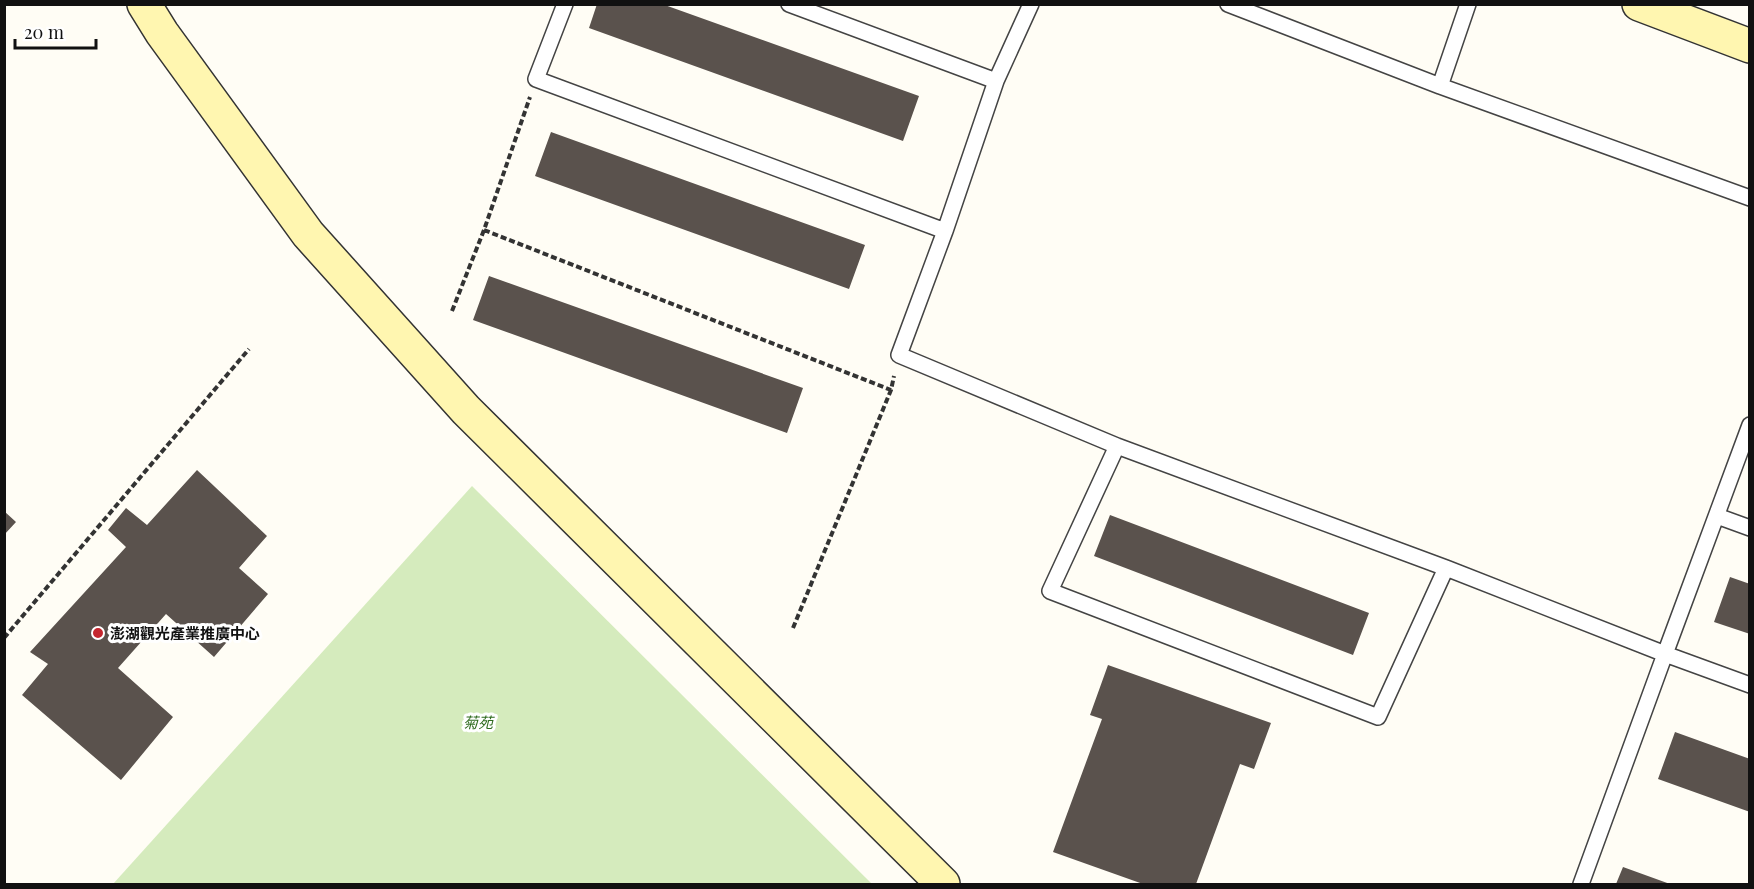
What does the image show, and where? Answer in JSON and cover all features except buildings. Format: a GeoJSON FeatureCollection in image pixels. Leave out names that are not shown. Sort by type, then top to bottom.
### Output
{"type":"FeatureCollection","features":[{"type":"Feature","properties":{"kind":"main road"},"geometry":{"type":"LineString","coordinates":[[144,4],[162,33],[308,234],[466,410],[943,885]]}},
{"type":"Feature","properties":{"kind":"main road"},"geometry":{"type":"LineString","coordinates":[[1639,4],[1749,46]]}},
{"type":"Feature","properties":{"kind":"lane"},"geometry":{"type":"LineString","coordinates":[[565,4],[536,79],[945,231]]}},
{"type":"Feature","properties":{"kind":"lane"},"geometry":{"type":"LineString","coordinates":[[789,4],[996,81]]}},
{"type":"Feature","properties":{"kind":"lane"},"geometry":{"type":"LineString","coordinates":[[1032,4],[996,81],[945,231],[899,355],[1117,446],[1446,568],[1749,685]]}},
{"type":"Feature","properties":{"kind":"lane"},"geometry":{"type":"LineString","coordinates":[[1228,4],[1440,86],[1749,198]]}},
{"type":"Feature","properties":{"kind":"lane"},"geometry":{"type":"LineString","coordinates":[[1440,86],[1468,4]]}},
{"type":"Feature","properties":{"kind":"lane"},"geometry":{"type":"LineString","coordinates":[[1581,885],[1749,425]]}},
{"type":"Feature","properties":{"kind":"lane"},"geometry":{"type":"LineString","coordinates":[[1117,446],[1050,591],[1378,717],[1446,568]]}},
{"type":"Feature","properties":{"kind":"lane"},"geometry":{"type":"LineString","coordinates":[[1717,516],[1749,528]]}},
{"type":"Feature","properties":{"kind":"path"},"geometry":{"type":"LineString","coordinates":[[452,311],[484,230],[536,79]]}},
{"type":"Feature","properties":{"kind":"path"},"geometry":{"type":"LineString","coordinates":[[484,230],[891,390]]}},
{"type":"Feature","properties":{"kind":"path"},"geometry":{"type":"LineString","coordinates":[[4,638],[249,349]]}},
{"type":"Feature","properties":{"kind":"path"},"geometry":{"type":"LineString","coordinates":[[793,628],[891,390],[899,355]]}},
{"type":"Feature","properties":{"kind":"green space","name":"菊苑"},"geometry":{"type":"Polygon","coordinates":[[[472,486],[872,884],[113,884],[472,486]]]}},
{"type":"Feature","properties":{"kind":"place","name":"澎湖觀光產業推廣中心"},"geometry":{"type":"Point","coordinates":[98,633]}}]}
